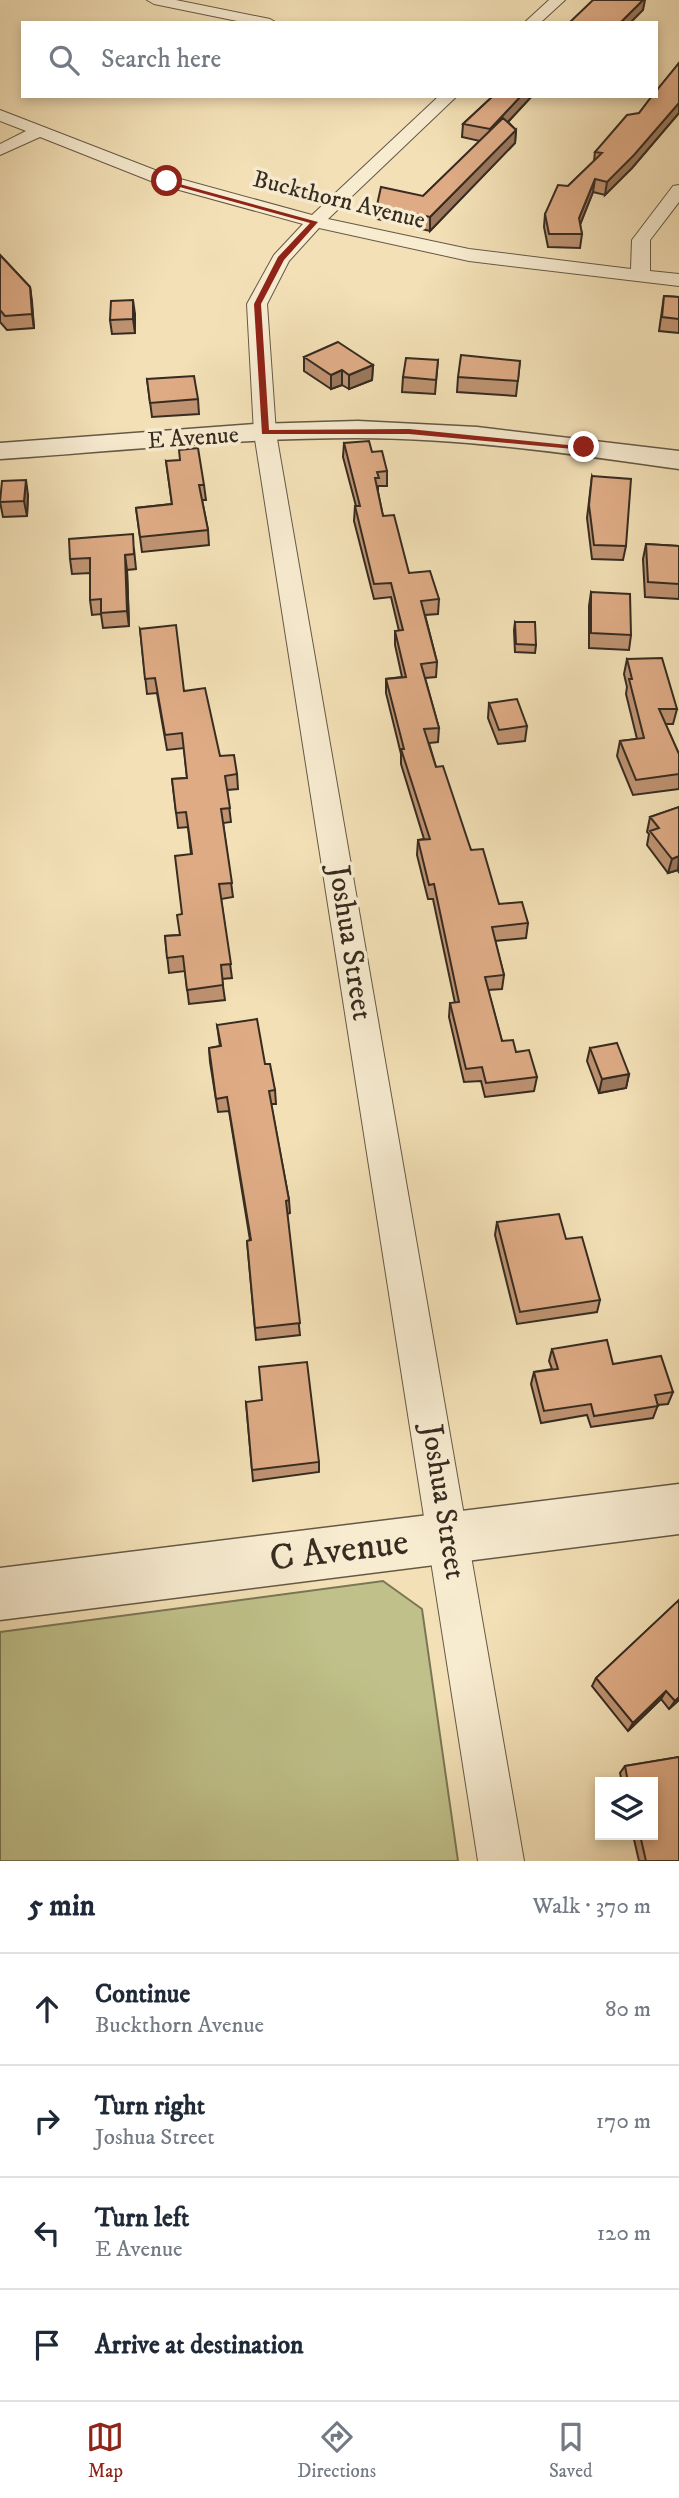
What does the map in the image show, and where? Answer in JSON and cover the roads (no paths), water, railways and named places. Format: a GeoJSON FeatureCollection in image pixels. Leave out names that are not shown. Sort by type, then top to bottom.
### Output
{"type":"FeatureCollection","features":[{"type":"Feature","properties":{"kind":"street"},"geometry":{"type":"LineString","coordinates":[[154,0],[261,21]]}},
{"type":"Feature","properties":{"kind":"street"},"geometry":{"type":"LineString","coordinates":[[533,21],[558,0]]}},
{"type":"Feature","properties":{"kind":"street","name":"Joshua Street"},"geometry":{"type":"LineString","coordinates":[[447,98],[315,222],[281,259],[257,304],[265,433],[501,1861]]}},
{"type":"Feature","properties":{"kind":"street","name":"Buckthorn Avenue"},"geometry":{"type":"LineString","coordinates":[[0,116],[167,181],[315,222],[469,256],[679,280]]}},
{"type":"Feature","properties":{"kind":"street"},"geometry":{"type":"LineString","coordinates":[[0,150],[41,130]]}},
{"type":"Feature","properties":{"kind":"street"},"geometry":{"type":"LineString","coordinates":[[640,276],[641,240],[679,190]]}},
{"type":"Feature","properties":{"kind":"street","name":"E Avenue"},"geometry":{"type":"LineString","coordinates":[[0,451],[265,433],[409,431],[584,447],[679,460]]}},
{"type":"Feature","properties":{"kind":"street","name":"C Avenue"},"geometry":{"type":"LineString","coordinates":[[0,1594],[679,1509]]}}]}
